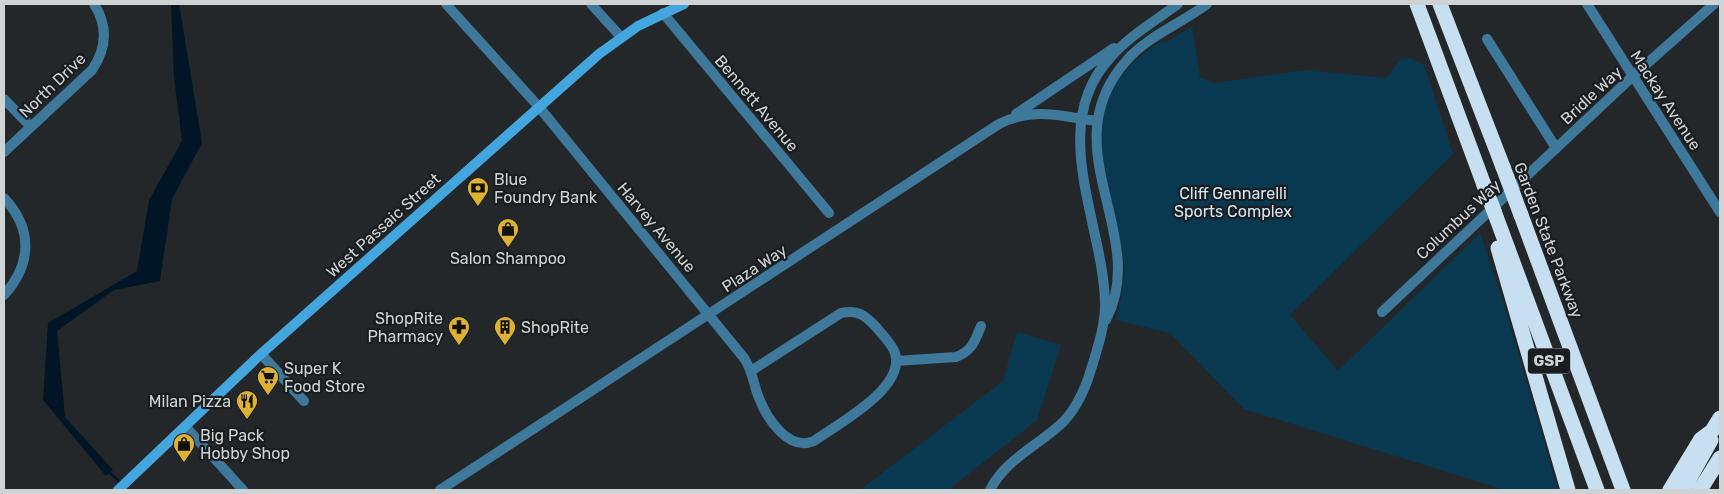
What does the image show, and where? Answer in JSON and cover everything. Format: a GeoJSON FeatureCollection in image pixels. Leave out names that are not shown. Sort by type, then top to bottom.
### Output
{"type":"FeatureCollection","features":[{"type":"Feature","properties":{"kind":"highway"},"geometry":{"type":"LineString","coordinates":[[1417,4],[1494,212],[1498,235],[1568,490]]}},
{"type":"Feature","properties":{"kind":"highway","name":"Garden State Parkway"},"geometry":{"type":"LineString","coordinates":[[1440,4],[1503,166],[1623,490]]}},
{"type":"Feature","properties":{"kind":"highway","name":"GSP"},"geometry":{"type":"LineString","coordinates":[[1498,235],[1597,490]]}},
{"type":"Feature","properties":{"kind":"highway"},"geometry":{"type":"LineString","coordinates":[[1670,490],[1701,439],[1716,424]]}},
{"type":"Feature","properties":{"kind":"highway"},"geometry":{"type":"LineString","coordinates":[[1683,490],[1710,444],[1716,424]]}},
{"type":"Feature","properties":{"kind":"highway"},"geometry":{"type":"LineString","coordinates":[[1700,490],[1720,458]]}},
{"type":"Feature","properties":{"kind":"highway"},"geometry":{"type":"LineString","coordinates":[[1709,490],[1720,465]]}},
{"type":"Feature","properties":{"kind":"main road","name":"West Passaic Street"},"geometry":{"type":"LineString","coordinates":[[118,490],[261,354],[539,107],[621,37],[662,13],[684,4]]}},
{"type":"Feature","properties":{"kind":"street","name":"North Drive"},"geometry":{"type":"LineString","coordinates":[[4,152],[92,70],[98,62],[105,34],[100,13],[94,4]]}},
{"type":"Feature","properties":{"kind":"street","name":"Harvey Avenue"},"geometry":{"type":"LineString","coordinates":[[446,4],[539,107],[710,314],[752,370],[762,405],[788,439],[802,444],[814,441],[881,393],[893,375],[896,361]]}},
{"type":"Feature","properties":{"kind":"street"},"geometry":{"type":"LineString","coordinates":[[591,4],[621,37]]}},
{"type":"Feature","properties":{"kind":"street"},"geometry":{"type":"LineString","coordinates":[[999,124],[1132,37],[1178,4]]}},
{"type":"Feature","properties":{"kind":"street"},"geometry":{"type":"LineString","coordinates":[[1101,329],[1114,306],[1120,268],[1097,156],[1096,121],[1102,100],[1127,59],[1207,4]]}},
{"type":"Feature","properties":{"kind":"street","name":"Mackay Avenue"},"geometry":{"type":"LineString","coordinates":[[1587,4],[1720,212]]}},
{"type":"Feature","properties":{"kind":"street"},"geometry":{"type":"LineString","coordinates":[[1714,4],[1720,14]]}},
{"type":"Feature","properties":{"kind":"street","name":"Bridle Way"},"geometry":{"type":"LineString","coordinates":[[1556,148],[1714,4]]}},
{"type":"Feature","properties":{"kind":"street","name":"Bennett Avenue"},"geometry":{"type":"LineString","coordinates":[[662,13],[829,213]]}},
{"type":"Feature","properties":{"kind":"street"},"geometry":{"type":"LineString","coordinates":[[990,490],[1002,471],[1062,423],[1072,411],[1088,380],[1101,329],[1105,304],[1094,221],[1079,144],[1081,119],[1096,77],[1109,58],[1132,37]]}},
{"type":"Feature","properties":{"kind":"street"},"geometry":{"type":"LineString","coordinates":[[1487,39],[1556,148]]}},
{"type":"Feature","properties":{"kind":"street"},"geometry":{"type":"LineString","coordinates":[[4,99],[31,127]]}},
{"type":"Feature","properties":{"kind":"street","name":"Plaza Way"},"geometry":{"type":"LineString","coordinates":[[440,490],[999,124],[1012,117],[1032,113],[1096,121]]}},
{"type":"Feature","properties":{"kind":"street","name":"Columbus Way"},"geometry":{"type":"LineString","coordinates":[[1382,312],[1556,148]]}},
{"type":"Feature","properties":{"kind":"street"},"geometry":{"type":"LineString","coordinates":[[4,198],[14,210],[22,226],[26,250],[19,275],[4,295]]}},
{"type":"Feature","properties":{"kind":"street"},"geometry":{"type":"LineString","coordinates":[[1094,221],[1110,218]]}},
{"type":"Feature","properties":{"kind":"street"},"geometry":{"type":"LineString","coordinates":[[752,370],[841,314],[848,312],[855,312],[868,318],[891,346],[896,361],[956,357],[964,354],[972,348],[981,326]]}},
{"type":"Feature","properties":{"kind":"street"},"geometry":{"type":"LineString","coordinates":[[261,354],[304,401]]}},
{"type":"Feature","properties":{"kind":"street"},"geometry":{"type":"LineString","coordinates":[[185,426],[243,490]]}},
{"type":"Feature","properties":{"kind":"green space","name":"Cliff Gennarelli Sports Complex"},"geometry":{"type":"Polygon","coordinates":[[[1192,26],[1200,77],[1213,83],[1306,70],[1386,78],[1401,59],[1410,58],[1424,65],[1453,154],[1290,315],[1338,371],[1480,233],[1502,298],[1558,490],[1505,490],[1244,409],[1170,333],[1116,320],[1123,287],[1124,262],[1104,167],[1101,143],[1102,121],[1108,99],[1119,79],[1137,60],[1162,41],[1166,43],[1192,26]]]}},
{"type":"Feature","properties":{"kind":"green space"},"geometry":{"type":"Polygon","coordinates":[[[1017,332],[1061,345],[1037,420],[948,490],[860,490],[1003,381],[1017,332]]]}},
{"type":"Feature","properties":{"kind":"shaded area"},"geometry":{"type":"Polygon","coordinates":[[[171,4],[179,4],[202,143],[172,199],[160,281],[114,290],[57,331],[65,417],[113,470],[106,476],[43,400],[48,323],[137,271],[149,200],[182,141],[174,77],[171,4]]]}},
{"type":"Feature","properties":{"kind":"waterway"},"geometry":{"type":"LineString","coordinates":[[110,473],[122,484]]}},
{"type":"Feature","properties":{"kind":"place","name":"Blue Foundry Bank"},"geometry":{"type":"Point","coordinates":[478,207]}},
{"type":"Feature","properties":{"kind":"place","name":"Salon Shampoo"},"geometry":{"type":"Point","coordinates":[508,248]}},
{"type":"Feature","properties":{"kind":"place","name":"ShopRite Pharmacy"},"geometry":{"type":"Point","coordinates":[459,346]}},
{"type":"Feature","properties":{"kind":"place","name":"ShopRite"},"geometry":{"type":"Point","coordinates":[505,346]}},
{"type":"Feature","properties":{"kind":"place","name":"Super K Food Store"},"geometry":{"type":"Point","coordinates":[268,396]}},
{"type":"Feature","properties":{"kind":"place","name":"Milan Pizza"},"geometry":{"type":"Point","coordinates":[247,420]}},
{"type":"Feature","properties":{"kind":"place","name":"Big Pack Hobby Shop"},"geometry":{"type":"Point","coordinates":[184,463]}}]}
